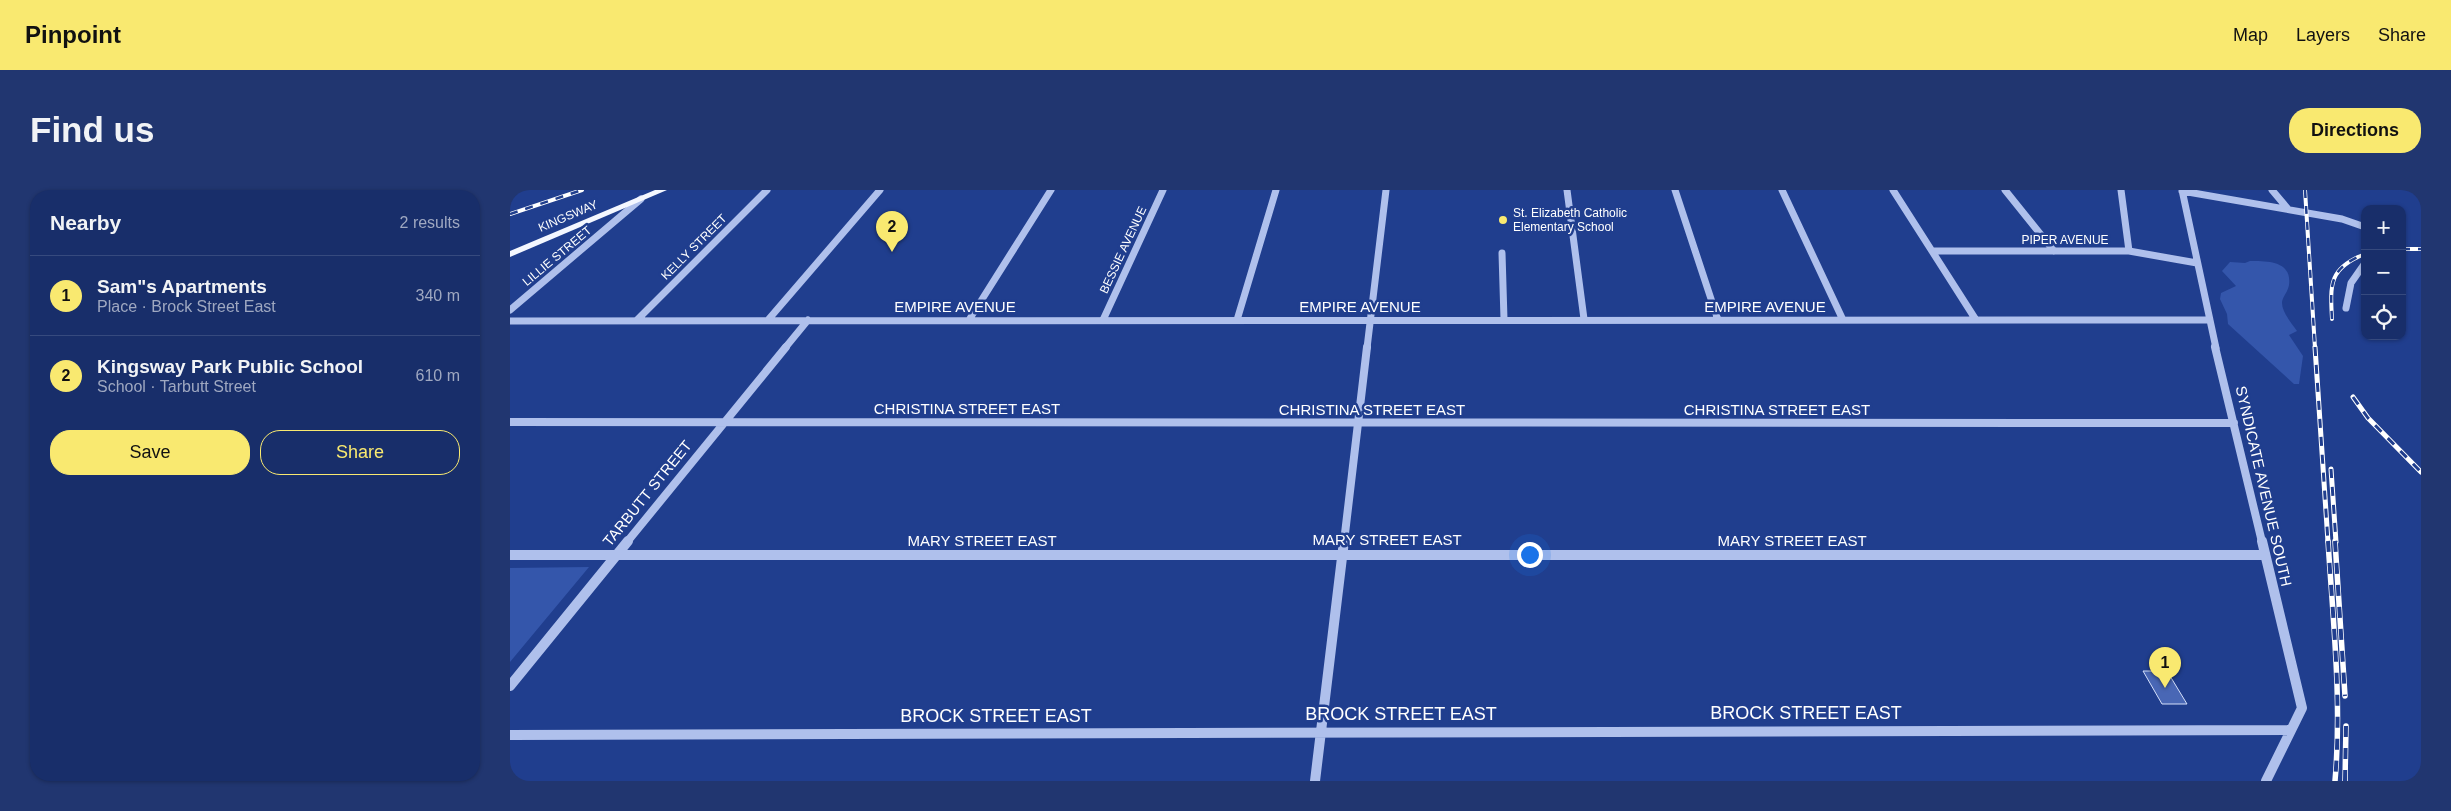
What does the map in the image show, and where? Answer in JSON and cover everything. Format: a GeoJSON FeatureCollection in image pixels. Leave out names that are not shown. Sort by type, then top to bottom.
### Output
{"type":"FeatureCollection","features":[{"type":"Feature","properties":{"kind":"main road","name":"KINGSWAY"},"geometry":{"type":"LineString","coordinates":[[510,254],[663,190]]}},
{"type":"Feature","properties":{"kind":"street","name":"KELLY STREET"},"geometry":{"type":"LineString","coordinates":[[637,320],[767,190]]}},
{"type":"Feature","properties":{"kind":"street"},"geometry":{"type":"LineString","coordinates":[[768,320],[880,190]]}},
{"type":"Feature","properties":{"kind":"street"},"geometry":{"type":"LineString","coordinates":[[970,320],[1051,190]]}},
{"type":"Feature","properties":{"kind":"street","name":"BESSIE AVENUE"},"geometry":{"type":"LineString","coordinates":[[1103,320],[1163,190]]}},
{"type":"Feature","properties":{"kind":"street"},"geometry":{"type":"LineString","coordinates":[[1237,320],[1276,190]]}},
{"type":"Feature","properties":{"kind":"street"},"geometry":{"type":"LineString","coordinates":[[1315,781],[1386,190]]}},
{"type":"Feature","properties":{"kind":"street"},"geometry":{"type":"LineString","coordinates":[[1567,190],[1584,319]]}},
{"type":"Feature","properties":{"kind":"street"},"geometry":{"type":"LineString","coordinates":[[1675,190],[1718,320]]}},
{"type":"Feature","properties":{"kind":"street"},"geometry":{"type":"LineString","coordinates":[[1782,190],[1842,320]]}},
{"type":"Feature","properties":{"kind":"street"},"geometry":{"type":"LineString","coordinates":[[1893,190],[1976,320]]}},
{"type":"Feature","properties":{"kind":"street"},"geometry":{"type":"LineString","coordinates":[[2005,190],[2054,251]]}},
{"type":"Feature","properties":{"kind":"street"},"geometry":{"type":"LineString","coordinates":[[2121,190],[2129,251]]}},
{"type":"Feature","properties":{"kind":"street"},"geometry":{"type":"LineString","coordinates":[[2182,190],[2288,209],[2361,226]]}},
{"type":"Feature","properties":{"kind":"street","name":"SYNDICATE AVENUE SOUTH"},"geometry":{"type":"LineString","coordinates":[[2182,190],[2264,555],[2302,708],[2266,781]]}},
{"type":"Feature","properties":{"kind":"street"},"geometry":{"type":"LineString","coordinates":[[2272,190],[2288,209]]}},
{"type":"Feature","properties":{"kind":"street","name":"LILLIE STREET"},"geometry":{"type":"LineString","coordinates":[[510,310],[641,199]]}},
{"type":"Feature","properties":{"kind":"street","name":"PIPER AVENUE"},"geometry":{"type":"LineString","coordinates":[[1933,251],[2129,251],[2197,263]]}},
{"type":"Feature","properties":{"kind":"street"},"geometry":{"type":"LineString","coordinates":[[1502,253],[1504,320]]}},
{"type":"Feature","properties":{"kind":"street"},"geometry":{"type":"LineString","coordinates":[[2346,308],[2351,283],[2361,269]]}},
{"type":"Feature","properties":{"kind":"street","name":"TARBUTT STREET"},"geometry":{"type":"LineString","coordinates":[[510,686],[808,320]]}},
{"type":"Feature","properties":{"kind":"street","name":"EMPIRE AVENUE"},"geometry":{"type":"LineString","coordinates":[[510,321],[2210,320]]}},
{"type":"Feature","properties":{"kind":"street","name":"CHRISTINA STREET EAST"},"geometry":{"type":"LineString","coordinates":[[510,422],[2234,423]]}},
{"type":"Feature","properties":{"kind":"street","name":"MARY STREET EAST"},"geometry":{"type":"LineString","coordinates":[[510,555],[2264,555]]}},
{"type":"Feature","properties":{"kind":"street","name":"BROCK STREET EAST"},"geometry":{"type":"LineString","coordinates":[[510,735],[1321,731],[2291,730]]}},
{"type":"Feature","properties":{"kind":"shaded area"},"geometry":{"type":"Polygon","coordinates":[[[2250,261],[2271,262],[2283,267],[2287,271],[2289,285],[2282,306],[2285,314],[2297,331],[2289,335],[2303,356],[2299,384],[2294,384],[2228,324],[2227,314],[2220,299],[2221,293],[2236,286],[2222,271],[2230,262],[2245,263],[2250,261]]]}},
{"type":"Feature","properties":{"kind":"shaded area"},"geometry":{"type":"Polygon","coordinates":[[[589,567],[510,662],[510,568],[589,567]]]}},
{"type":"Feature","properties":{"kind":"building"},"geometry":{"type":"Polygon","coordinates":[[[2143,671],[2167,671],[2187,704],[2162,704],[2143,671]]]}},
{"type":"Feature","properties":{"kind":"railway"},"geometry":{"type":"LineString","coordinates":[[510,214],[582,190]]}},
{"type":"Feature","properties":{"kind":"railway"},"geometry":{"type":"LineString","coordinates":[[2305,190],[2315,348]]}},
{"type":"Feature","properties":{"kind":"railway"},"geometry":{"type":"LineString","coordinates":[[2406,249],[2421,249]]}},
{"type":"Feature","properties":{"kind":"railway"},"geometry":{"type":"LineString","coordinates":[[2332,319],[2331,296],[2334,279],[2344,265],[2361,256]]}},
{"type":"Feature","properties":{"kind":"railway"},"geometry":{"type":"LineString","coordinates":[[2315,347],[2328,542]]}},
{"type":"Feature","properties":{"kind":"railway"},"geometry":{"type":"LineString","coordinates":[[2353,397],[2368,418],[2421,472]]}},
{"type":"Feature","properties":{"kind":"railway"},"geometry":{"type":"LineString","coordinates":[[2331,469],[2336,542]]}},
{"type":"Feature","properties":{"kind":"railway"},"geometry":{"type":"LineString","coordinates":[[2328,541],[2338,721],[2335,781]]}},
{"type":"Feature","properties":{"kind":"railway"},"geometry":{"type":"LineString","coordinates":[[2335,541],[2345,696]]}},
{"type":"Feature","properties":{"kind":"railway"},"geometry":{"type":"LineString","coordinates":[[2345,781],[2346,726]]}},
{"type":"Feature","properties":{"kind":"place","name":"St. Elizabeth Catholic Elementary School"},"geometry":{"type":"Point","coordinates":[1503,220]}},
{"type":"Feature","properties":{"kind":"place","name":"Kingsway Park Public School"},"geometry":{"type":"Point","coordinates":[892,252]}},
{"type":"Feature","properties":{"kind":"place","name":"Sam\"s Apartments"},"geometry":{"type":"Point","coordinates":[2165,688]}}]}
